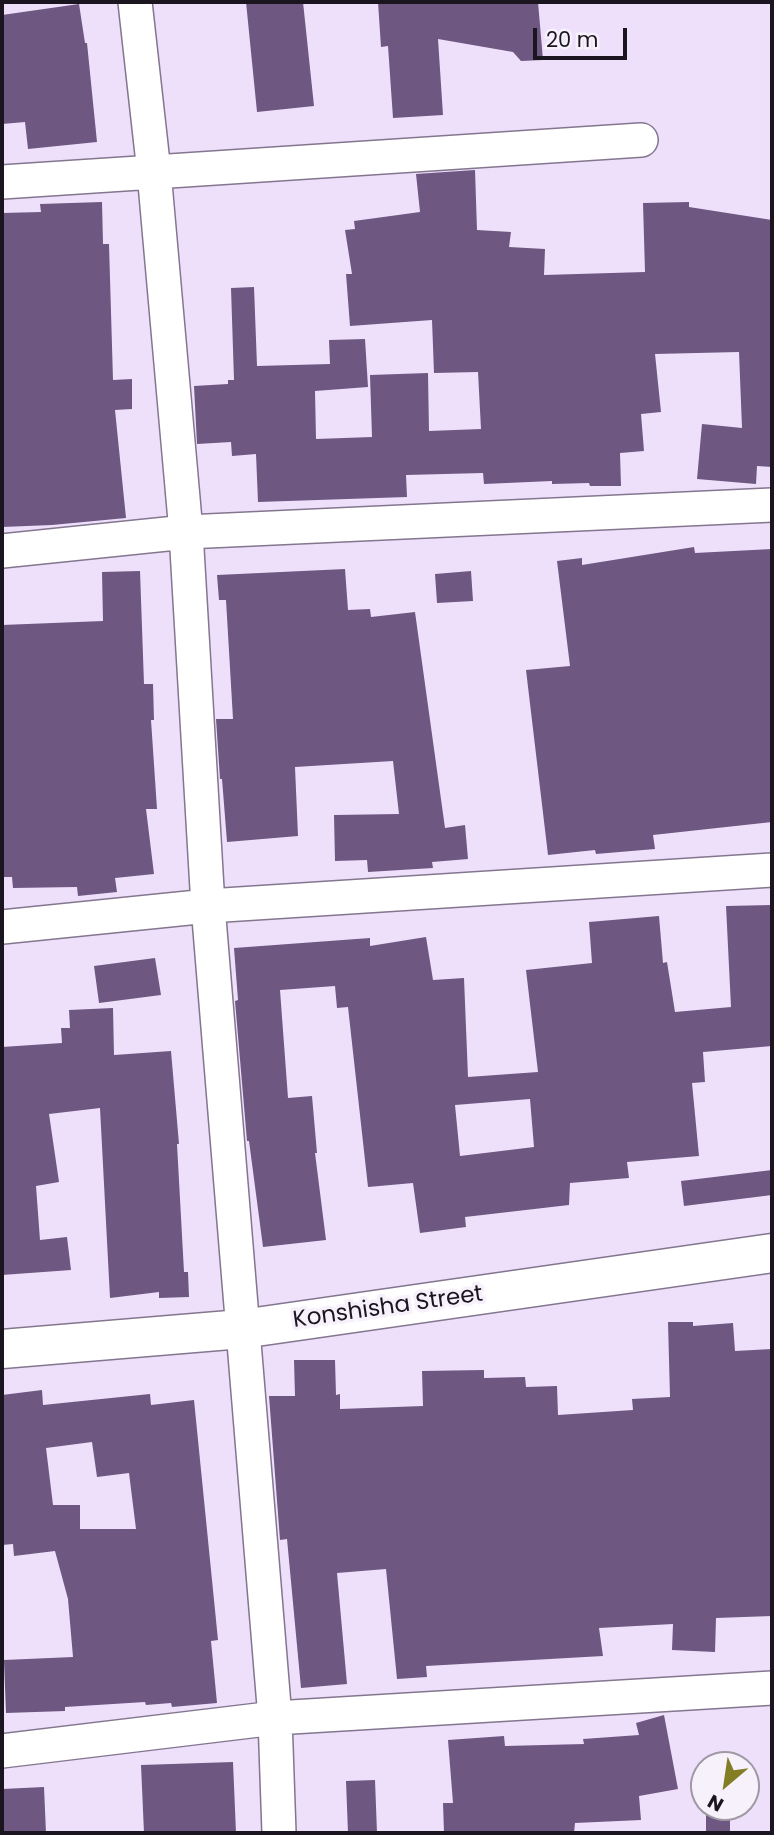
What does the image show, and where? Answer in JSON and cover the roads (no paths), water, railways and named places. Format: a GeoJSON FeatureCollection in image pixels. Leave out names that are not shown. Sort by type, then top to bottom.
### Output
{"type":"FeatureCollection","features":[{"type":"Feature","properties":{"kind":"street"},"geometry":{"type":"LineString","coordinates":[[135,2],[154,172],[186,532],[208,906],[275,1718],[279,1833]]}},
{"type":"Feature","properties":{"kind":"street"},"geometry":{"type":"LineString","coordinates":[[2,182],[641,140]]}},
{"type":"Feature","properties":{"kind":"street"},"geometry":{"type":"LineString","coordinates":[[2,551],[186,532],[772,505]]}},
{"type":"Feature","properties":{"kind":"street"},"geometry":{"type":"LineString","coordinates":[[2,927],[208,906],[772,870]]}},
{"type":"Feature","properties":{"kind":"street","name":"Konshisha Street"},"geometry":{"type":"LineString","coordinates":[[2,1349],[242,1329],[772,1253]]}},
{"type":"Feature","properties":{"kind":"street"},"geometry":{"type":"LineString","coordinates":[[2,1751],[275,1718],[772,1688]]}}]}
